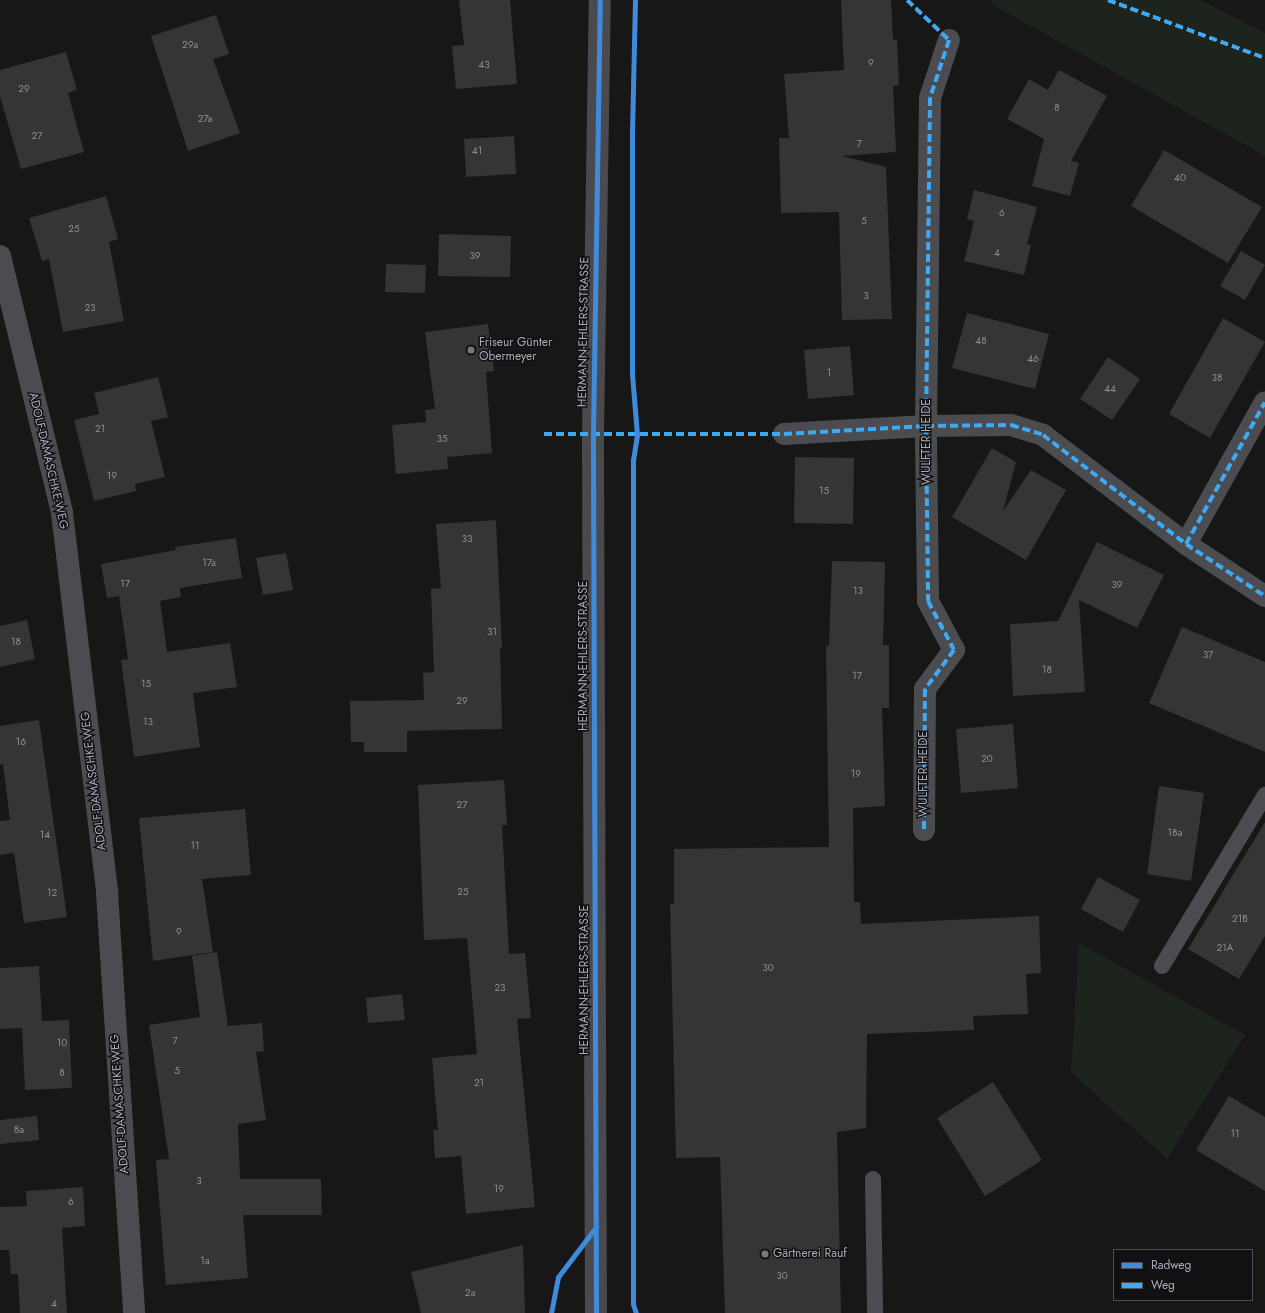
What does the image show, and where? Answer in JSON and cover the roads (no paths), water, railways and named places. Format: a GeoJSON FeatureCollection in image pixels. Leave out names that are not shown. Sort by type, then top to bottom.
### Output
{"type":"FeatureCollection","features":[{"type":"Feature","properties":{"kind":"street","name":"HERMANN-EHLERS-STRASSE"},"geometry":{"type":"LineString","coordinates":[[596,1313],[593,434],[600,0]]}},
{"type":"Feature","properties":{"kind":"street","name":"WULFTER HEIDE"},"geometry":{"type":"LineString","coordinates":[[924,830],[925,689],[954,650],[928,601],[926,426],[930,98],[949,40]]}},
{"type":"Feature","properties":{"kind":"street","name":"ADOLF-DAMASCHKE-WEG"},"geometry":{"type":"LineString","coordinates":[[0,256],[63,521],[107,893],[134,1313]]}},
{"type":"Feature","properties":{"kind":"street"},"geometry":{"type":"LineString","coordinates":[[1186,544],[1265,402]]}},
{"type":"Feature","properties":{"kind":"street"},"geometry":{"type":"LineString","coordinates":[[784,434],[926,426],[1011,425],[1043,435],[1186,544],[1265,596]]}},
{"type":"Feature","properties":{"kind":"lane"},"geometry":{"type":"LineString","coordinates":[[1162,966],[1265,795]]}},
{"type":"Feature","properties":{"kind":"lane"},"geometry":{"type":"LineString","coordinates":[[873,1179],[875,1313]]}},
{"type":"Feature","properties":{"kind":"place","name":"Friseur Günter Obermeyer"},"geometry":{"type":"Point","coordinates":[471,350]}},
{"type":"Feature","properties":{"kind":"place","name":"Gärtnerei Rauf"},"geometry":{"type":"Point","coordinates":[765,1254]}}]}
